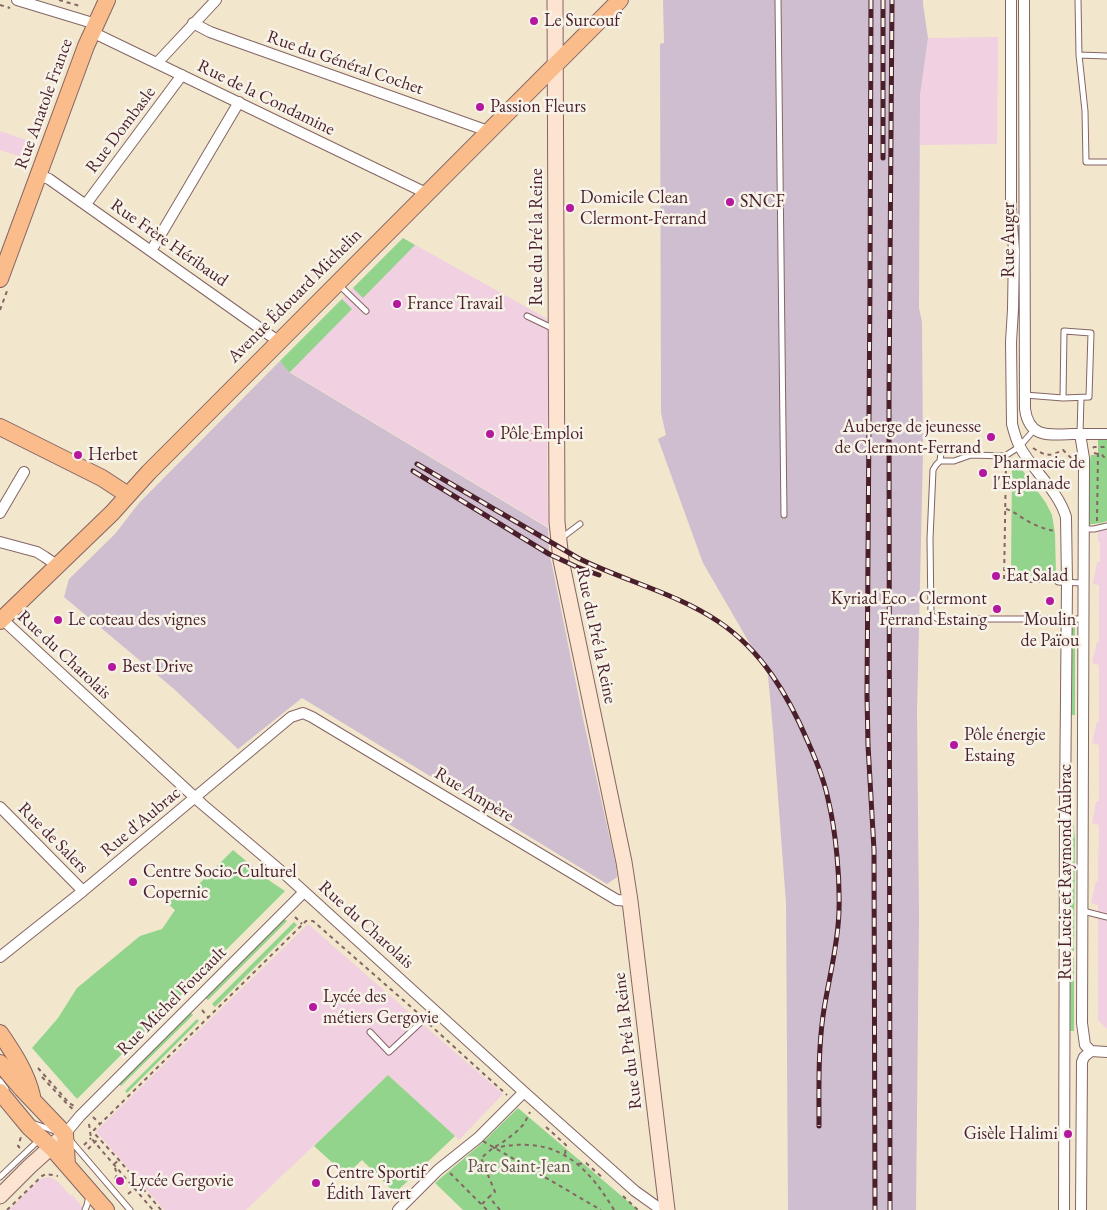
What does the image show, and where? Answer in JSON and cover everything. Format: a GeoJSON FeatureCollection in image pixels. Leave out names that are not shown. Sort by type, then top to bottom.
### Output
{"type":"FeatureCollection","features":[{"type":"Feature","properties":{"kind":"main road","name":"Rue Anatole France"},"geometry":{"type":"LineString","coordinates":[[0,279],[94,28],[107,0]]}},
{"type":"Feature","properties":{"kind":"main road","name":"Rue du Pré la Reine"},"geometry":{"type":"LineString","coordinates":[[555,0],[561,308],[556,330],[557,522],[561,560],[624,862],[667,1210]]}},
{"type":"Feature","properties":{"kind":"main road","name":"Avenue Édouard Michelin"},"geometry":{"type":"LineString","coordinates":[[1,619],[112,514],[149,472],[278,341],[620,0]]}},
{"type":"Feature","properties":{"kind":"main road"},"geometry":{"type":"LineString","coordinates":[[0,427],[102,478],[128,495]]}},
{"type":"Feature","properties":{"kind":"main road"},"geometry":{"type":"LineString","coordinates":[[0,1033],[30,1068],[27,1104]]}},
{"type":"Feature","properties":{"kind":"main road"},"geometry":{"type":"LineString","coordinates":[[0,1063],[22,1089],[27,1104],[46,1132],[63,1171],[89,1190],[106,1210]]}},
{"type":"Feature","properties":{"kind":"main road"},"geometry":{"type":"LineString","coordinates":[[6,1093],[29,1127],[46,1132],[65,1134]]}},
{"type":"Feature","properties":{"kind":"main road"},"geometry":{"type":"LineString","coordinates":[[46,1132],[65,1134]]}},
{"type":"Feature","properties":{"kind":"main road"},"geometry":{"type":"LineString","coordinates":[[0,1196],[30,1166],[46,1132]]}},
{"type":"Feature","properties":{"kind":"main road"},"geometry":{"type":"LineString","coordinates":[[63,1171],[65,1134]]}},
{"type":"Feature","properties":{"kind":"street","name":"Rue de la Condamine"},"geometry":{"type":"LineString","coordinates":[[17,0],[94,28],[182,75],[426,194]]}},
{"type":"Feature","properties":{"kind":"street"},"geometry":{"type":"LineString","coordinates":[[157,62],[216,0]]}},
{"type":"Feature","properties":{"kind":"street"},"geometry":{"type":"LineString","coordinates":[[1011,0],[1011,210],[1014,250],[1011,342],[1012,424],[1015,437],[1022,450],[1055,494],[1064,509],[1066,517],[1062,582],[1066,619],[1064,1210]]}},
{"type":"Feature","properties":{"kind":"street","name":"Rue Auger"},"geometry":{"type":"LineString","coordinates":[[1024,0],[1025,395],[1026,417],[1034,430]]}},
{"type":"Feature","properties":{"kind":"street","name":"Rue du Général Cochet"},"geometry":{"type":"LineString","coordinates":[[193,23],[210,32],[488,131]]}},
{"type":"Feature","properties":{"kind":"street","name":"Rue Dombasle"},"geometry":{"type":"LineString","coordinates":[[86,204],[182,75]]}},
{"type":"Feature","properties":{"kind":"street"},"geometry":{"type":"LineString","coordinates":[[151,251],[239,102]]}},
{"type":"Feature","properties":{"kind":"street","name":"Rue Frère Héribaud"},"geometry":{"type":"LineString","coordinates":[[39,175],[49,179],[86,204],[278,341]]}},
{"type":"Feature","properties":{"kind":"street"},"geometry":{"type":"LineString","coordinates":[[1034,430],[1045,435],[1107,434]]}},
{"type":"Feature","properties":{"kind":"street","name":"Rue Lucie et Raymond Aubrac"},"geometry":{"type":"LineString","coordinates":[[1080,434],[1084,458],[1082,1023],[1085,1045],[1091,1051]]}},
{"type":"Feature","properties":{"kind":"street"},"geometry":{"type":"LineString","coordinates":[[0,513],[24,472]]}},
{"type":"Feature","properties":{"kind":"street"},"geometry":{"type":"LineString","coordinates":[[0,542],[37,552],[58,566]]}},
{"type":"Feature","properties":{"kind":"street","name":"Rue du Charolais"},"geometry":{"type":"LineString","coordinates":[[1,619],[195,798],[304,892],[635,1191],[656,1206],[667,1210]]}},
{"type":"Feature","properties":{"kind":"street","name":"Rue Ampère"},"geometry":{"type":"LineString","coordinates":[[302,713],[321,722],[617,900],[630,901]]}},
{"type":"Feature","properties":{"kind":"street","name":"Rue d'Aubrac"},"geometry":{"type":"LineString","coordinates":[[0,957],[83,891],[291,717],[302,713]]}},
{"type":"Feature","properties":{"kind":"street","name":"Rue de Salers"},"geometry":{"type":"LineString","coordinates":[[0,807],[83,891]]}},
{"type":"Feature","properties":{"kind":"street","name":"Rue Michel Foucault"},"geometry":{"type":"LineString","coordinates":[[65,1134],[83,1113],[304,892]]}},
{"type":"Feature","properties":{"kind":"street"},"geometry":{"type":"LineString","coordinates":[[1081,1210],[1082,1062],[1084,1057],[1091,1051],[1107,1052]]}},
{"type":"Feature","properties":{"kind":"street"},"geometry":{"type":"LineString","coordinates":[[398,1210],[438,1170],[478,1138],[524,1092]]}},
{"type":"Feature","properties":{"kind":"lane"},"geometry":{"type":"LineString","coordinates":[[778,0],[784,515]]}},
{"type":"Feature","properties":{"kind":"lane"},"geometry":{"type":"LineString","coordinates":[[1078,0],[1079,55],[1085,110],[1086,162],[1107,162]]}},
{"type":"Feature","properties":{"kind":"lane"},"geometry":{"type":"LineString","coordinates":[[1079,55],[1107,56]]}},
{"type":"Feature","properties":{"kind":"lane"},"geometry":{"type":"LineString","coordinates":[[337,282],[366,312]]}},
{"type":"Feature","properties":{"kind":"lane"},"geometry":{"type":"LineString","coordinates":[[527,316],[556,330]]}},
{"type":"Feature","properties":{"kind":"lane"},"geometry":{"type":"LineString","coordinates":[[1025,395],[1063,398],[1090,397],[1090,333],[1064,331],[1063,398]]}},
{"type":"Feature","properties":{"kind":"lane"},"geometry":{"type":"LineString","coordinates":[[1080,434],[1081,398]]}},
{"type":"Feature","properties":{"kind":"lane"},"geometry":{"type":"LineString","coordinates":[[938,463],[954,461],[971,455],[1004,456],[1022,450],[1034,430]]}},
{"type":"Feature","properties":{"kind":"lane"},"geometry":{"type":"LineString","coordinates":[[529,437],[556,435]]}},
{"type":"Feature","properties":{"kind":"lane"},"geometry":{"type":"LineString","coordinates":[[941,453],[938,463],[933,470],[930,539],[931,615],[938,619],[1083,619]]}},
{"type":"Feature","properties":{"kind":"lane"},"geometry":{"type":"LineString","coordinates":[[559,540],[580,524]]}},
{"type":"Feature","properties":{"kind":"lane"},"geometry":{"type":"LineString","coordinates":[[1083,529],[1107,526]]}},
{"type":"Feature","properties":{"kind":"lane"},"geometry":{"type":"LineString","coordinates":[[1062,582],[1084,583]]}},
{"type":"Feature","properties":{"kind":"lane"},"geometry":{"type":"LineString","coordinates":[[1082,911],[1107,916]]}},
{"type":"Feature","properties":{"kind":"lane"},"geometry":{"type":"LineString","coordinates":[[370,1032],[389,1052],[434,1010]]}},
{"type":"Feature","properties":{"kind":"lane"},"geometry":{"type":"LineString","coordinates":[[0,1081],[6,1093]]}},
{"type":"Feature","properties":{"kind":"lane"},"geometry":{"type":"LineString","coordinates":[[27,1104],[33,1123],[46,1132]]}},
{"type":"Feature","properties":{"kind":"lane"},"geometry":{"type":"LineString","coordinates":[[33,1123],[46,1132]]}},
{"type":"Feature","properties":{"kind":"lane"},"geometry":{"type":"LineString","coordinates":[[0,1177],[46,1132]]}},
{"type":"Feature","properties":{"kind":"lane"},"geometry":{"type":"LineString","coordinates":[[65,1134],[130,1210]]}},
{"type":"Feature","properties":{"kind":"lane"},"geometry":{"type":"LineString","coordinates":[[85,1210],[88,1205],[89,1190]]}},
{"type":"Feature","properties":{"kind":"path"},"geometry":{"type":"LineString","coordinates":[[1022,450],[1032,447],[1044,455],[1050,455],[1063,450],[1072,459],[1084,458]]}},
{"type":"Feature","properties":{"kind":"path"},"geometry":{"type":"LineString","coordinates":[[1094,447],[1107,447]]}},
{"type":"Feature","properties":{"kind":"path"},"geometry":{"type":"LineString","coordinates":[[1094,529],[1098,520],[1098,453]]}},
{"type":"Feature","properties":{"kind":"path"},"geometry":{"type":"LineString","coordinates":[[1004,456],[1006,465],[1004,582],[1062,582]]}},
{"type":"Feature","properties":{"kind":"path"},"geometry":{"type":"LineString","coordinates":[[1006,509],[1013,511],[1034,524],[1058,531]]}},
{"type":"Feature","properties":{"kind":"path"},"geometry":{"type":"LineString","coordinates":[[161,1210],[94,1133],[94,1130],[306,921],[313,921],[400,996],[510,1098]]}},
{"type":"Feature","properties":{"kind":"path"},"geometry":{"type":"LineString","coordinates":[[30,1068],[34,1069],[69,1106],[100,1124]]}},
{"type":"Feature","properties":{"kind":"path"},"geometry":{"type":"LineString","coordinates":[[30,1068],[73,1106],[79,1102],[88,1125]]}},
{"type":"Feature","properties":{"kind":"path"},"geometry":{"type":"LineString","coordinates":[[481,1204],[495,1192],[481,1158],[524,1124],[530,1112],[524,1109]]}},
{"type":"Feature","properties":{"kind":"path"},"geometry":{"type":"LineString","coordinates":[[544,1126],[566,1146],[565,1155]]}},
{"type":"Feature","properties":{"kind":"path"},"geometry":{"type":"LineString","coordinates":[[78,1150],[91,1138],[153,1210]]}},
{"type":"Feature","properties":{"kind":"path"},"geometry":{"type":"LineString","coordinates":[[483,1141],[601,1210]]}},
{"type":"Feature","properties":{"kind":"path"},"geometry":{"type":"LineString","coordinates":[[493,1148],[530,1145],[550,1148],[565,1155],[578,1164],[598,1186],[614,1210]]}},
{"type":"Feature","properties":{"kind":"path"},"geometry":{"type":"LineString","coordinates":[[114,1164],[119,1160]]}},
{"type":"Feature","properties":{"kind":"path"},"geometry":{"type":"LineString","coordinates":[[578,1164],[586,1163],[606,1181]]}},
{"type":"Feature","properties":{"kind":"path"},"geometry":{"type":"LineString","coordinates":[[114,1164],[117,1174],[114,1178],[119,1184]]}},
{"type":"Feature","properties":{"kind":"path"},"geometry":{"type":"LineString","coordinates":[[447,1170],[487,1210]]}},
{"type":"Feature","properties":{"kind":"path"},"geometry":{"type":"LineString","coordinates":[[7,1210],[42,1176],[63,1171]]}},
{"type":"Feature","properties":{"kind":"path"},"geometry":{"type":"LineString","coordinates":[[124,1189],[128,1194],[139,1184]]}},
{"type":"Feature","properties":{"kind":"path"},"geometry":{"type":"LineString","coordinates":[[620,1193],[638,1210]]}},
{"type":"Feature","properties":{"kind":"path"},"geometry":{"type":"LineString","coordinates":[[489,1197],[500,1210]]}},
{"type":"Feature","properties":{"kind":"shaded area"},"geometry":{"type":"Polygon","coordinates":[[[663,0],[923,0],[928,38],[920,95],[919,308],[922,322],[923,453],[917,712],[919,917],[916,1210],[788,1210],[786,903],[768,675],[703,563],[658,439],[666,435],[661,413],[660,44],[664,43],[663,0]]]}},
{"type":"Feature","properties":{"kind":"shaded area"},"geometry":{"type":"Polygon","coordinates":[[[998,37],[997,144],[920,145],[920,95],[928,38],[998,37]]]}},
{"type":"Feature","properties":{"kind":"shaded area"},"geometry":{"type":"Polygon","coordinates":[[[0,131],[35,143],[29,159],[0,150],[0,131]]]}},
{"type":"Feature","properties":{"kind":"shaded area"},"geometry":{"type":"Polygon","coordinates":[[[403,238],[549,321],[548,527],[277,364],[403,238]]]}},
{"type":"Feature","properties":{"kind":"shaded area"},"geometry":{"type":"Polygon","coordinates":[[[280,361],[289,372],[548,528],[549,554],[616,866],[617,877],[607,884],[302,698],[238,749],[174,689],[64,597],[69,579],[115,534],[139,503],[280,361]]]}},
{"type":"Feature","properties":{"kind":"shaded area"},"geometry":{"type":"Polygon","coordinates":[[[1107,529],[1107,1029],[1098,1020],[1098,905],[1091,903],[1096,881],[1098,881],[1099,825],[1092,823],[1096,802],[1099,801],[1099,745],[1092,743],[1097,722],[1099,722],[1099,665],[1092,663],[1097,642],[1099,642],[1099,585],[1093,584],[1097,562],[1100,562],[1098,531],[1107,529]]]}},
{"type":"Feature","properties":{"kind":"shaded area","name":"Lycée des métiers Gergovie"},"geometry":{"type":"Polygon","coordinates":[[[308,924],[503,1094],[459,1140],[388,1075],[246,1210],[164,1210],[96,1131],[308,924]]]}},
{"type":"Feature","properties":{"kind":"shaded area"},"geometry":{"type":"Polygon","coordinates":[[[49,1177],[58,1182],[85,1210],[9,1210],[38,1181],[49,1177]]]}},
{"type":"Feature","properties":{"kind":"green space"},"geometry":{"type":"Polygon","coordinates":[[[403,238],[415,245],[363,298],[353,288],[403,238]]]}},
{"type":"Feature","properties":{"kind":"green space"},"geometry":{"type":"Polygon","coordinates":[[[342,299],[352,309],[289,372],[280,361],[342,299]]]}},
{"type":"Feature","properties":{"kind":"green space"},"geometry":{"type":"Polygon","coordinates":[[[1098,440],[1107,440],[1107,521],[1085,525],[1086,460],[1090,460],[1091,455],[1098,453],[1098,440]]]}},
{"type":"Feature","properties":{"kind":"green space"},"geometry":{"type":"Polygon","coordinates":[[[1012,459],[1018,464],[1046,503],[1052,515],[1055,534],[1056,575],[1011,576],[1012,459]]]}},
{"type":"Feature","properties":{"kind":"green space"},"geometry":{"type":"Polygon","coordinates":[[[1071,626],[1075,626],[1075,715],[1071,715],[1071,626]]]}},
{"type":"Feature","properties":{"kind":"green space"},"geometry":{"type":"Polygon","coordinates":[[[1070,819],[1073,819],[1075,839],[1074,951],[1070,951],[1070,819]]]}},
{"type":"Feature","properties":{"kind":"green space"},"geometry":{"type":"Polygon","coordinates":[[[233,850],[285,891],[77,1099],[32,1048],[58,1018],[77,988],[140,936],[162,929],[175,910],[167,903],[178,891],[186,897],[233,850]]]}},
{"type":"Feature","properties":{"kind":"green space"},"geometry":{"type":"Polygon","coordinates":[[[284,919],[287,921],[208,1000],[205,998],[284,919]]]}},
{"type":"Feature","properties":{"kind":"green space"},"geometry":{"type":"Polygon","coordinates":[[[294,922],[297,925],[215,1007],[212,1004],[294,922]]]}},
{"type":"Feature","properties":{"kind":"green space"},"geometry":{"type":"Polygon","coordinates":[[[1070,958],[1074,958],[1074,1031],[1070,1031],[1070,958]]]}},
{"type":"Feature","properties":{"kind":"green space"},"geometry":{"type":"Polygon","coordinates":[[[191,1013],[193,1015],[121,1086],[119,1084],[191,1013]]]}},
{"type":"Feature","properties":{"kind":"green space"},"geometry":{"type":"Polygon","coordinates":[[[197,1019],[199,1021],[127,1093],[125,1091],[197,1019]]]}},
{"type":"Feature","properties":{"kind":"green space"},"geometry":{"type":"Polygon","coordinates":[[[388,1075],[455,1136],[395,1193],[362,1160],[346,1175],[314,1146],[388,1075]]]}},
{"type":"Feature","properties":{"kind":"green space","name":"Parc Saint-Jean"},"geometry":{"type":"Polygon","coordinates":[[[518,1108],[638,1210],[463,1210],[435,1183],[481,1144],[518,1108]]]}},
{"type":"Feature","properties":{"kind":"railway"},"geometry":{"type":"LineString","coordinates":[[871,0],[867,695],[874,850],[875,1210]]}},
{"type":"Feature","properties":{"kind":"railway"},"geometry":{"type":"LineString","coordinates":[[883,0],[883,158]]}},
{"type":"Feature","properties":{"kind":"railway"},"geometry":{"type":"LineString","coordinates":[[890,1210],[889,401],[892,0]]}},
{"type":"Feature","properties":{"kind":"railway"},"geometry":{"type":"LineString","coordinates":[[417,464],[578,558],[668,595],[719,622],[748,646],[761,660],[782,691],[800,725],[822,777],[831,812],[837,855],[838,924],[821,1030],[819,1126]]}},
{"type":"Feature","properties":{"kind":"railway"},"geometry":{"type":"LineString","coordinates":[[413,471],[549,554],[599,575]]}},
{"type":"Feature","properties":{"kind":"place","name":"Le Surcouf"},"geometry":{"type":"Point","coordinates":[534,21]}},
{"type":"Feature","properties":{"kind":"place","name":"Passion Fleurs"},"geometry":{"type":"Point","coordinates":[480,107]}},
{"type":"Feature","properties":{"kind":"place","name":"SNCF"},"geometry":{"type":"Point","coordinates":[730,202]}},
{"type":"Feature","properties":{"kind":"place","name":"Domicile Clean Clermont-Ferrand"},"geometry":{"type":"Point","coordinates":[570,208]}},
{"type":"Feature","properties":{"kind":"place","name":"France Travail"},"geometry":{"type":"Point","coordinates":[397,304]}},
{"type":"Feature","properties":{"kind":"place","name":"Pôle Emploi"},"geometry":{"type":"Point","coordinates":[490,434]}},
{"type":"Feature","properties":{"kind":"place","name":"Auberge de jeunesse de Clermont-Ferrand"},"geometry":{"type":"Point","coordinates":[991,437]}},
{"type":"Feature","properties":{"kind":"place","name":"Herbet"},"geometry":{"type":"Point","coordinates":[78,455]}},
{"type":"Feature","properties":{"kind":"place","name":"Pharmacie de l'Esplanade"},"geometry":{"type":"Point","coordinates":[983,473]}},
{"type":"Feature","properties":{"kind":"place","name":"Eat Salad"},"geometry":{"type":"Point","coordinates":[996,576]}},
{"type":"Feature","properties":{"kind":"place","name":"Moulin de Païou"},"geometry":{"type":"Point","coordinates":[1050,601]}},
{"type":"Feature","properties":{"kind":"place","name":"Kyriad Eco - Clermont Ferrand Estaing"},"geometry":{"type":"Point","coordinates":[997,609]}},
{"type":"Feature","properties":{"kind":"place","name":"Le coteau des vignes"},"geometry":{"type":"Point","coordinates":[58,620]}},
{"type":"Feature","properties":{"kind":"place","name":"Best Drive"},"geometry":{"type":"Point","coordinates":[112,667]}},
{"type":"Feature","properties":{"kind":"place","name":"Pôle énergie Estaing"},"geometry":{"type":"Point","coordinates":[954,745]}},
{"type":"Feature","properties":{"kind":"place","name":"Centre Socio-Culturel Copernic"},"geometry":{"type":"Point","coordinates":[133,882]}},
{"type":"Feature","properties":{"kind":"place","name":"Lycée des métiers Gergovie"},"geometry":{"type":"Point","coordinates":[313,1007]}},
{"type":"Feature","properties":{"kind":"place","name":"Gisèle Halimi"},"geometry":{"type":"Point","coordinates":[1068,1134]}},
{"type":"Feature","properties":{"kind":"place","name":"Lycée Gergovie"},"geometry":{"type":"Point","coordinates":[120,1181]}},
{"type":"Feature","properties":{"kind":"place","name":"Centre Sportif Édith Tavert"},"geometry":{"type":"Point","coordinates":[316,1183]}}]}
